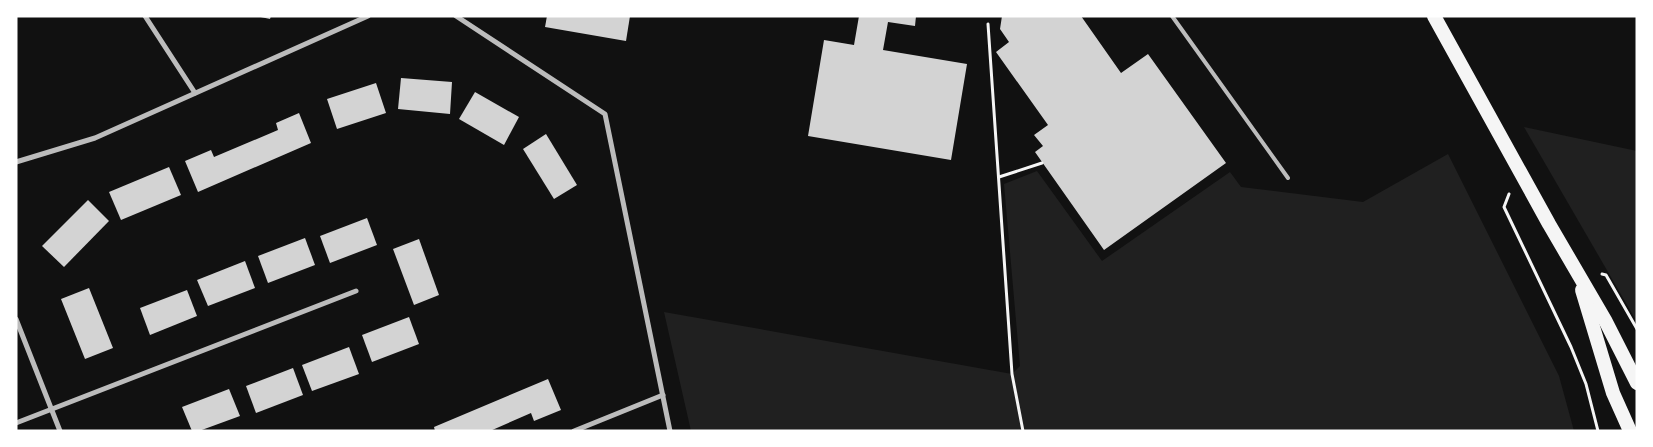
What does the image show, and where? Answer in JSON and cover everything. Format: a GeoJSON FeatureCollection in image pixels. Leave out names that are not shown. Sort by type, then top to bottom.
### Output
{"type":"FeatureCollection","features":[{"type":"Feature","properties":{"kind":"highway"},"geometry":{"type":"LineString","coordinates":[[1434,16],[1519,171],[1605,320],[1637,383]]}},
{"type":"Feature","properties":{"kind":"highway"},"geometry":{"type":"LineString","coordinates":[[1575,268],[1613,393],[1630,431]]}},
{"type":"Feature","properties":{"kind":"street"},"geometry":{"type":"LineString","coordinates":[[145,16],[195,93]]}},
{"type":"Feature","properties":{"kind":"street"},"geometry":{"type":"LineString","coordinates":[[456,16],[605,114],[670,431]]}},
{"type":"Feature","properties":{"kind":"street"},"geometry":{"type":"LineString","coordinates":[[16,162],[95,138],[365,17]]}},
{"type":"Feature","properties":{"kind":"street"},"geometry":{"type":"LineString","coordinates":[[16,423],[356,291]]}},
{"type":"Feature","properties":{"kind":"street"},"geometry":{"type":"LineString","coordinates":[[16,319],[60,431]]}},
{"type":"Feature","properties":{"kind":"street"},"geometry":{"type":"LineString","coordinates":[[574,431],[663,395]]}},
{"type":"Feature","properties":{"kind":"lane"},"geometry":{"type":"LineString","coordinates":[[1172,16],[1288,178]]}},
{"type":"Feature","properties":{"kind":"path"},"geometry":{"type":"LineString","coordinates":[[988,24],[1012,374],[1024,431]]}},
{"type":"Feature","properties":{"kind":"path"},"geometry":{"type":"LineString","coordinates":[[999,177],[1042,162]]}},
{"type":"Feature","properties":{"kind":"path"},"geometry":{"type":"LineString","coordinates":[[1519,171],[1504,207],[1571,348],[1586,384],[1598,431]]}},
{"type":"Feature","properties":{"kind":"shaded area"},"geometry":{"type":"Polygon","coordinates":[[[1524,127],[1637,151],[1637,322],[1524,127]]]}},
{"type":"Feature","properties":{"kind":"shaded area"},"geometry":{"type":"Polygon","coordinates":[[[1448,154],[1559,376],[1574,431],[691,431],[664,312],[1012,374],[1020,366],[1004,184],[1037,171],[1102,261],[1230,172],[1241,187],[1363,202],[1448,154]]]}},
{"type":"Feature","properties":{"kind":"building"},"geometry":{"type":"Polygon","coordinates":[[[256,16],[271,16],[270,19],[256,16]]]}},
{"type":"Feature","properties":{"kind":"building"},"geometry":{"type":"Polygon","coordinates":[[[547,16],[630,16],[626,41],[545,27],[547,16]]]}},
{"type":"Feature","properties":{"kind":"building"},"geometry":{"type":"Polygon","coordinates":[[[859,16],[916,16],[915,26],[888,22],[883,50],[967,64],[951,160],[808,136],[824,40],[854,45],[859,16]]]}},
{"type":"Feature","properties":{"kind":"building"},"geometry":{"type":"Polygon","coordinates":[[[1002,16],[1081,16],[1121,73],[1148,54],[1226,163],[1104,250],[1035,152],[1043,146],[1034,135],[1048,125],[996,52],[1009,42],[1000,29],[1002,16]]]}},
{"type":"Feature","properties":{"kind":"building"},"geometry":{"type":"Polygon","coordinates":[[[401,78],[452,82],[450,114],[398,109],[401,78]]]}},
{"type":"Feature","properties":{"kind":"building"},"geometry":{"type":"Polygon","coordinates":[[[376,83],[386,113],[337,129],[327,99],[376,83]]]}},
{"type":"Feature","properties":{"kind":"building"},"geometry":{"type":"Polygon","coordinates":[[[475,92],[519,117],[504,145],[459,119],[475,92]]]}},
{"type":"Feature","properties":{"kind":"building"},"geometry":{"type":"Polygon","coordinates":[[[299,113],[311,143],[198,192],[185,161],[211,150],[214,157],[278,130],[276,123],[299,113]]]}},
{"type":"Feature","properties":{"kind":"building"},"geometry":{"type":"Polygon","coordinates":[[[546,134],[577,185],[554,199],[523,149],[546,134]]]}},
{"type":"Feature","properties":{"kind":"building"},"geometry":{"type":"Polygon","coordinates":[[[169,167],[181,195],[121,220],[109,192],[169,167]]]}},
{"type":"Feature","properties":{"kind":"building"},"geometry":{"type":"Polygon","coordinates":[[[88,200],[109,221],[64,267],[42,246],[88,200]]]}},
{"type":"Feature","properties":{"kind":"building"},"geometry":{"type":"Polygon","coordinates":[[[367,218],[377,245],[330,263],[320,236],[367,218]]]}},
{"type":"Feature","properties":{"kind":"building"},"geometry":{"type":"Polygon","coordinates":[[[305,238],[315,265],[268,283],[258,256],[305,238]]]}},
{"type":"Feature","properties":{"kind":"building"},"geometry":{"type":"Polygon","coordinates":[[[419,239],[439,295],[414,305],[393,249],[419,239]]]}},
{"type":"Feature","properties":{"kind":"building"},"geometry":{"type":"Polygon","coordinates":[[[245,261],[255,288],[208,306],[197,280],[245,261]]]}},
{"type":"Feature","properties":{"kind":"building"},"geometry":{"type":"Polygon","coordinates":[[[89,288],[113,348],[85,359],[61,299],[89,288]]]}},
{"type":"Feature","properties":{"kind":"building"},"geometry":{"type":"Polygon","coordinates":[[[187,290],[197,316],[150,335],[140,308],[187,290]]]}},
{"type":"Feature","properties":{"kind":"building"},"geometry":{"type":"Polygon","coordinates":[[[409,317],[419,344],[372,362],[362,335],[409,317]]]}},
{"type":"Feature","properties":{"kind":"building"},"geometry":{"type":"Polygon","coordinates":[[[349,347],[359,374],[312,391],[302,365],[349,347]]]}},
{"type":"Feature","properties":{"kind":"building"},"geometry":{"type":"Polygon","coordinates":[[[293,368],[303,395],[256,413],[246,386],[293,368]]]}},
{"type":"Feature","properties":{"kind":"building"},"geometry":{"type":"Polygon","coordinates":[[[548,379],[561,410],[534,421],[531,413],[490,431],[435,431],[434,427],[548,379]]]}},
{"type":"Feature","properties":{"kind":"building"},"geometry":{"type":"Polygon","coordinates":[[[229,389],[240,416],[199,431],[192,431],[182,407],[229,389]]]}}]}
